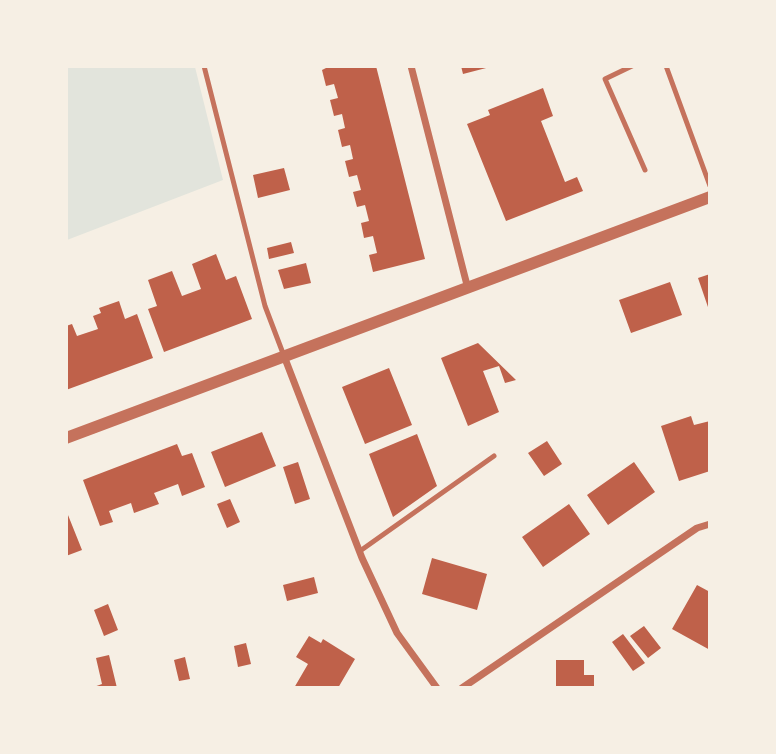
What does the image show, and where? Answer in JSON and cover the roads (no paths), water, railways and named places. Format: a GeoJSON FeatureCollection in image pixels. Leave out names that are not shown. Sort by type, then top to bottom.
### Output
{"type":"FeatureCollection","features":[{"type":"Feature","properties":{"kind":"street"},"geometry":{"type":"LineString","coordinates":[[411,66],[469,289]]}},
{"type":"Feature","properties":{"kind":"street"},"geometry":{"type":"LineString","coordinates":[[66,438],[709,197]]}},
{"type":"Feature","properties":{"kind":"street"},"geometry":{"type":"LineString","coordinates":[[284,356],[360,551],[397,633],[437,688]]}},
{"type":"Feature","properties":{"kind":"street"},"geometry":{"type":"LineString","coordinates":[[462,688],[697,527],[709,524]]}},
{"type":"Feature","properties":{"kind":"lane"},"geometry":{"type":"LineString","coordinates":[[204,66],[265,306],[284,356]]}},
{"type":"Feature","properties":{"kind":"lane"},"geometry":{"type":"LineString","coordinates":[[632,66],[605,79],[645,170]]}},
{"type":"Feature","properties":{"kind":"lane"},"geometry":{"type":"LineString","coordinates":[[666,66],[709,186]]}},
{"type":"Feature","properties":{"kind":"lane"},"geometry":{"type":"LineString","coordinates":[[360,551],[494,456]]}}]}
